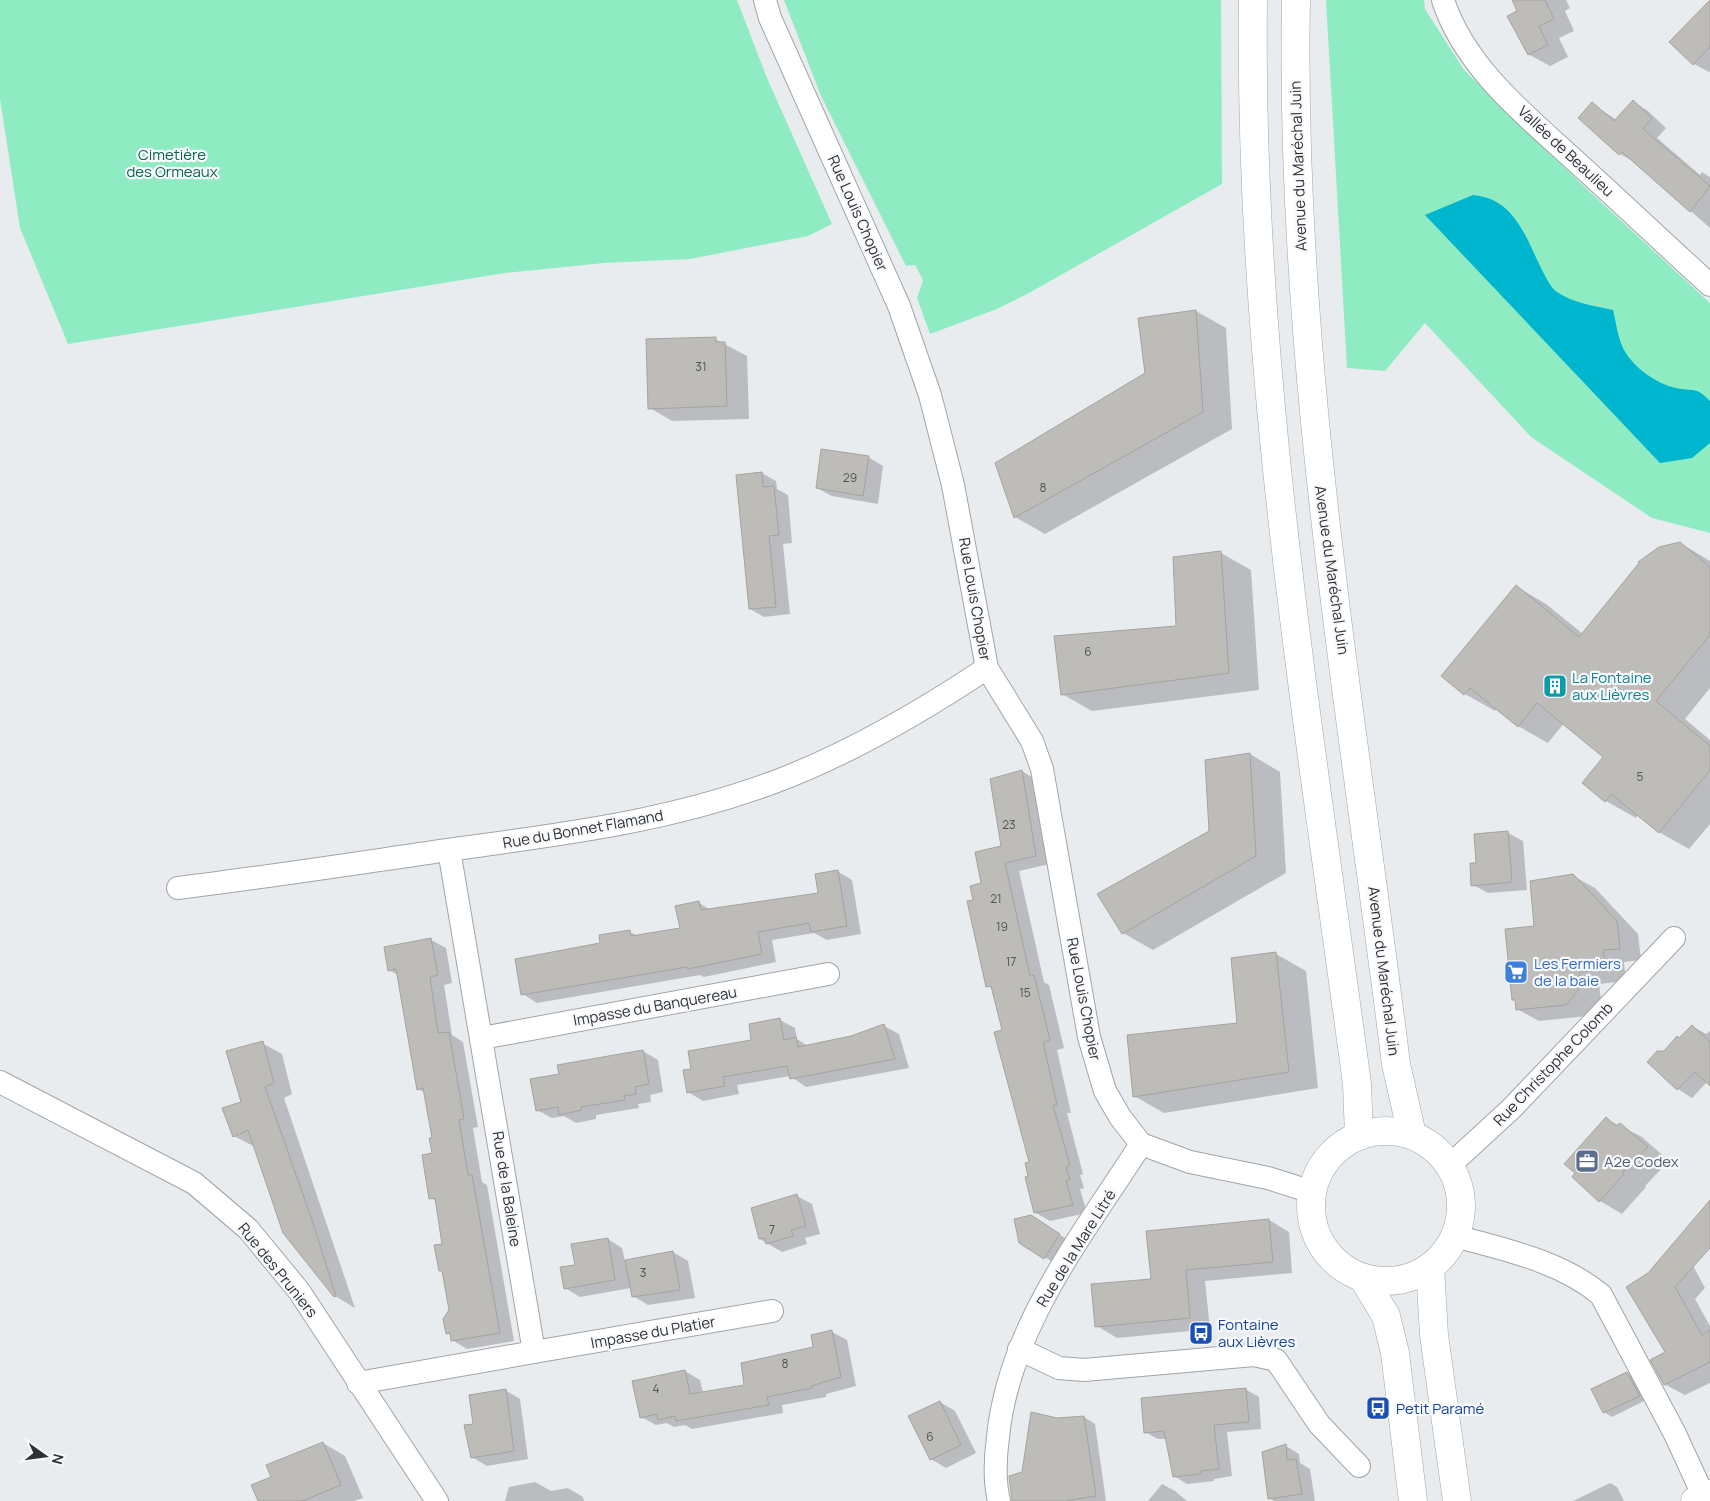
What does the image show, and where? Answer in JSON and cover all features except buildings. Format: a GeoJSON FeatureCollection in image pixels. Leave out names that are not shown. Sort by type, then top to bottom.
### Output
{"type":"FeatureCollection","features":[{"type":"Feature","properties":{"kind":"main road"},"geometry":{"type":"LineString","coordinates":[[1253,0],[1252,70],[1258,239],[1271,410],[1300,658],[1357,1084],[1359,1136]]}},
{"type":"Feature","properties":{"kind":"main road","name":"Avenue du Maréchal Juin"},"geometry":{"type":"LineString","coordinates":[[1296,0],[1295,57],[1300,237],[1318,468],[1396,1064],[1412,1135]]}},
{"type":"Feature","properties":{"kind":"main road"},"geometry":{"type":"LineString","coordinates":[[1376,1131],[1394,1131],[1412,1135],[1433,1147],[1450,1165],[1460,1193],[1462,1207],[1456,1236],[1441,1258],[1430,1268],[1415,1276],[1398,1281],[1380,1282],[1363,1278],[1347,1271],[1332,1260],[1321,1245],[1314,1228],[1311,1210],[1312,1192],[1318,1174],[1328,1158],[1342,1145],[1359,1136],[1376,1131]]}},
{"type":"Feature","properties":{"kind":"main road"},"geometry":{"type":"LineString","coordinates":[[1430,1268],[1434,1335],[1457,1501]]}},
{"type":"Feature","properties":{"kind":"main road"},"geometry":{"type":"LineString","coordinates":[[1363,1278],[1386,1316],[1395,1353],[1413,1501]]}},
{"type":"Feature","properties":{"kind":"street","name":"Rue Louis Chopier"},"geometry":{"type":"LineString","coordinates":[[765,0],[770,18],[899,306],[921,367],[953,485],[987,668],[1032,741],[1042,769],[1089,1037],[1096,1064],[1105,1090],[1120,1118],[1141,1144]]}},
{"type":"Feature","properties":{"kind":"street","name":"Vallée de Beaulieu"},"geometry":{"type":"LineString","coordinates":[[1443,0],[1448,16],[1467,49],[1487,75],[1536,124],[1710,285]]}},
{"type":"Feature","properties":{"kind":"street","name":"Rue du Bonnet Flamand"},"geometry":{"type":"LineString","coordinates":[[178,888],[574,833],[649,820],[769,784],[828,760],[932,705],[987,668]]}},
{"type":"Feature","properties":{"kind":"street","name":"Rue de la Baleine"},"geometry":{"type":"LineString","coordinates":[[448,850],[482,1038],[534,1352]]}},
{"type":"Feature","properties":{"kind":"street","name":"Rue Christophe Colomb"},"geometry":{"type":"LineString","coordinates":[[1450,1165],[1511,1108],[1674,938]]}},
{"type":"Feature","properties":{"kind":"street","name":"Impasse du Banquereau"},"geometry":{"type":"LineString","coordinates":[[482,1038],[828,974]]}},
{"type":"Feature","properties":{"kind":"street","name":"Rue des Pruniers"},"geometry":{"type":"LineString","coordinates":[[0,1082],[194,1183],[248,1229],[299,1291],[338,1347],[358,1383],[437,1501]]}},
{"type":"Feature","properties":{"kind":"street"},"geometry":{"type":"LineString","coordinates":[[1141,1144],[1190,1162],[1268,1178],[1312,1192]]}},
{"type":"Feature","properties":{"kind":"street","name":"Rue de la Mare Litré"},"geometry":{"type":"LineString","coordinates":[[999,1501],[995,1464],[1000,1414],[1019,1349],[1043,1297],[1141,1144]]}},
{"type":"Feature","properties":{"kind":"street"},"geometry":{"type":"LineString","coordinates":[[1456,1236],[1517,1253],[1583,1280],[1601,1294],[1675,1434],[1703,1497]]}},
{"type":"Feature","properties":{"kind":"street","name":"Impasse du Platier"},"geometry":{"type":"LineString","coordinates":[[534,1352],[772,1311]]}},
{"type":"Feature","properties":{"kind":"street"},"geometry":{"type":"LineString","coordinates":[[1019,1349],[1060,1368],[1084,1370],[1254,1355],[1276,1360],[1320,1424],[1359,1466]]}},
{"type":"Feature","properties":{"kind":"street"},"geometry":{"type":"LineString","coordinates":[[358,1383],[534,1352]]}},
{"type":"Feature","properties":{"kind":"green space","name":"Cimetière des Ormeaux"},"geometry":{"type":"Polygon","coordinates":[[[0,0],[737,0],[767,78],[832,224],[808,236],[690,259],[604,263],[505,273],[68,344],[20,228],[0,99],[0,0]]]}},
{"type":"Feature","properties":{"kind":"green space"},"geometry":{"type":"Polygon","coordinates":[[[784,0],[1221,0],[1222,184],[1029,293],[997,309],[930,334],[917,298],[923,280],[915,265],[906,266],[821,96],[784,0]]]}},
{"type":"Feature","properties":{"kind":"green space"},"geometry":{"type":"Polygon","coordinates":[[[1326,0],[1424,0],[1425,9],[1464,70],[1592,194],[1710,303],[1710,533],[1652,518],[1531,437],[1425,323],[1385,371],[1347,368],[1326,0]]]}},
{"type":"Feature","properties":{"kind":"water"},"geometry":{"type":"Polygon","coordinates":[[[1473,195],[1487,198],[1499,204],[1517,221],[1548,282],[1557,292],[1577,301],[1613,310],[1622,346],[1628,357],[1640,369],[1661,383],[1676,388],[1698,391],[1710,401],[1710,443],[1692,458],[1660,463],[1425,215],[1473,195]]]}},
{"type":"Feature","properties":{"kind":"place","name":"La Fontaine aux Lièvres"},"geometry":{"type":"Point","coordinates":[1555,686]}},
{"type":"Feature","properties":{"kind":"place","name":"Les Fermiers de la baie"},"geometry":{"type":"Point","coordinates":[1516,972]}},
{"type":"Feature","properties":{"kind":"place","name":"A2e Codex"},"geometry":{"type":"Point","coordinates":[1587,1161]}},
{"type":"Feature","properties":{"kind":"place","name":"Fontaine aux Lièvres"},"geometry":{"type":"Point","coordinates":[1201,1333]}},
{"type":"Feature","properties":{"kind":"place","name":"Petit Paramé"},"geometry":{"type":"Point","coordinates":[1378,1408]}}]}
